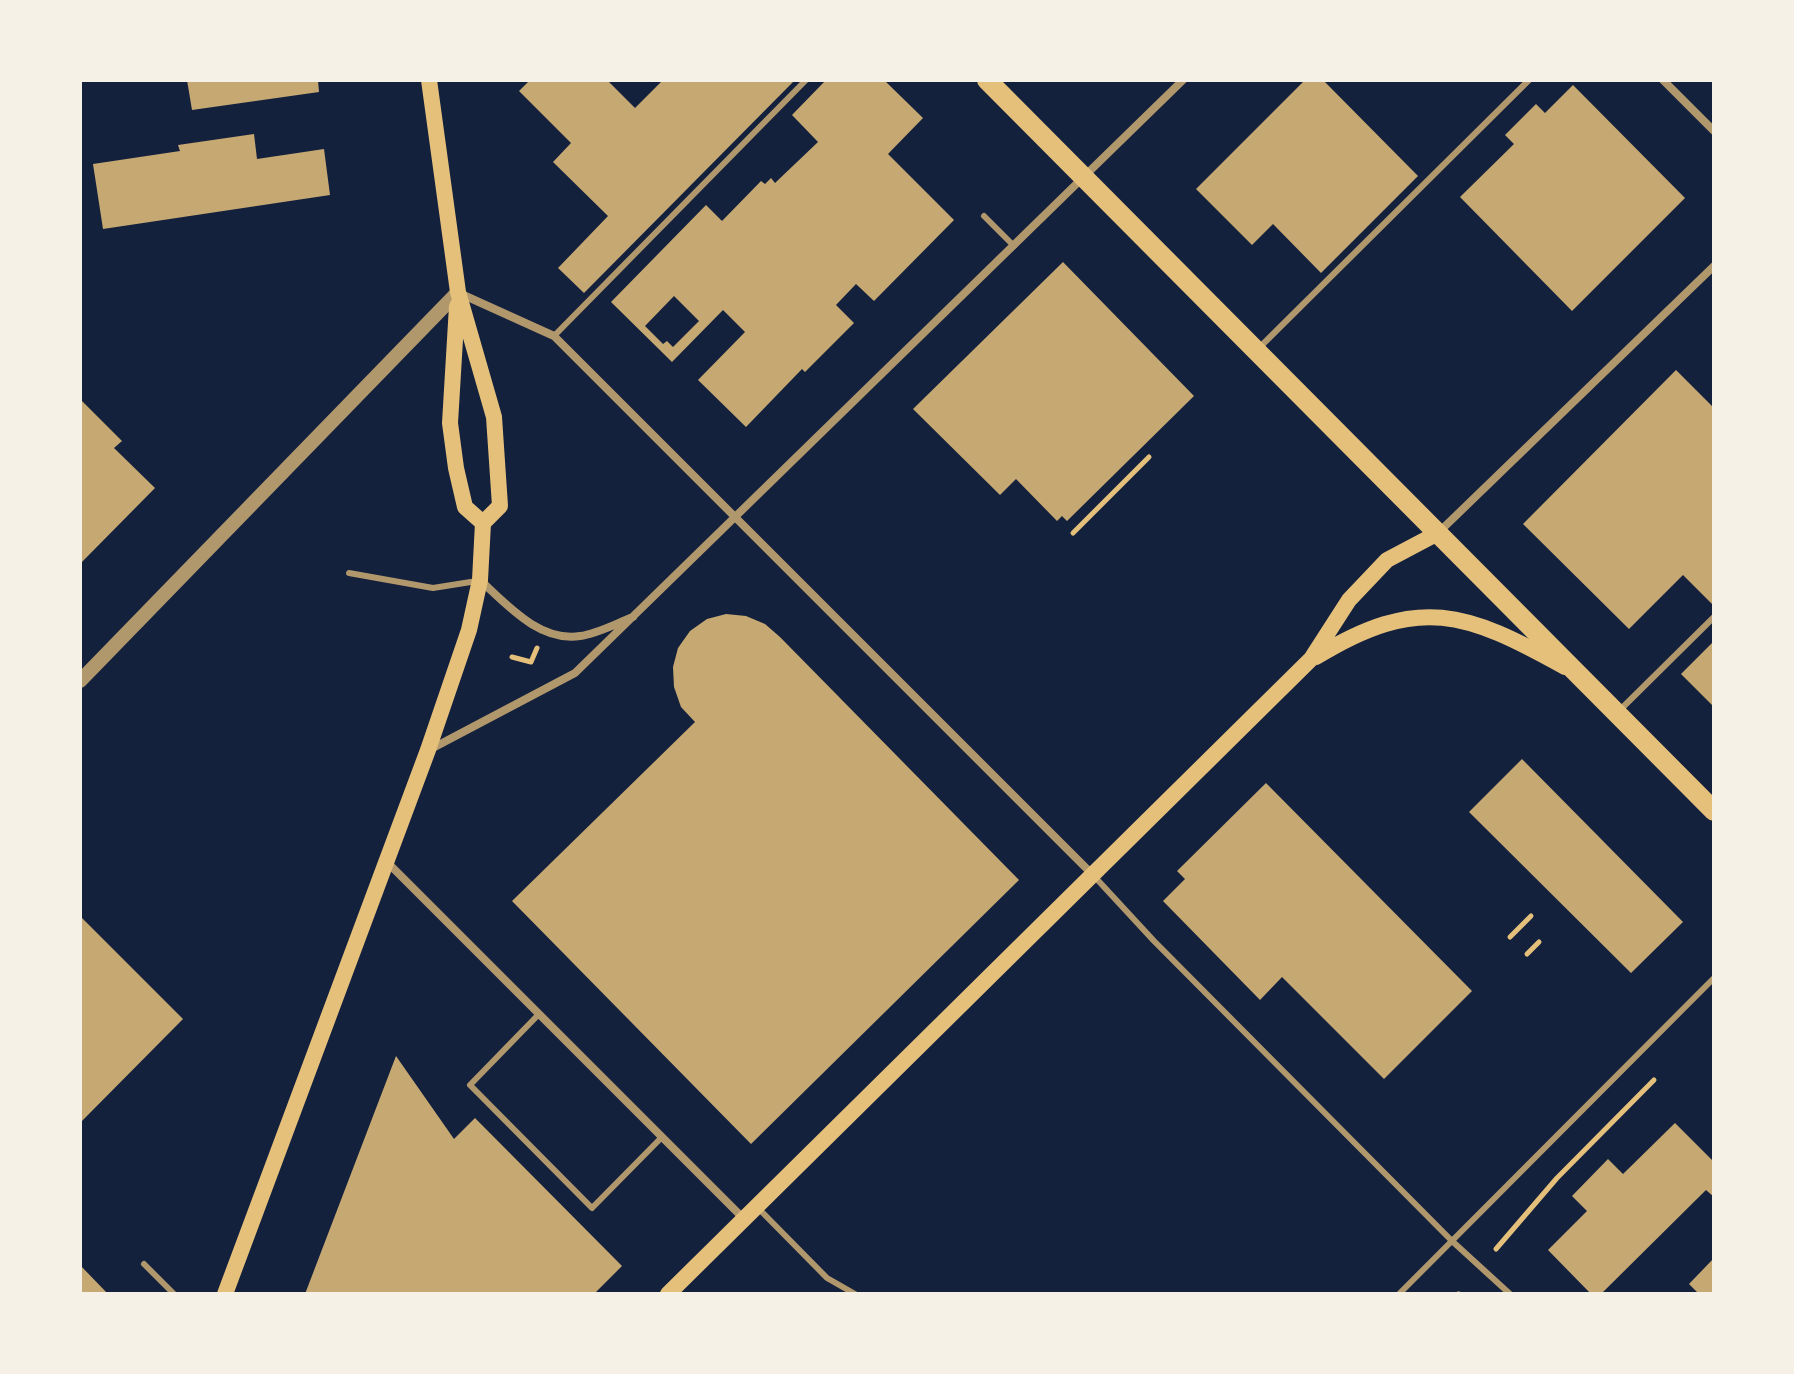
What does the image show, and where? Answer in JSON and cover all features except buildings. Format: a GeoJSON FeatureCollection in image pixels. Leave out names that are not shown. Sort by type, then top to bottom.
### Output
{"type":"FeatureCollection","features":[{"type":"Feature","properties":{"kind":"main road"},"geometry":{"type":"LineString","coordinates":[[987,80],[1714,811]]}},
{"type":"Feature","properties":{"kind":"main road"},"geometry":{"type":"LineString","coordinates":[[227,1294],[234,1267],[428,750],[469,630],[480,580],[483,523],[500,506],[494,417],[458,292],[432,83]]}},
{"type":"Feature","properties":{"kind":"main road"},"geometry":{"type":"LineString","coordinates":[[458,292],[450,423],[465,507],[483,523]]}},
{"type":"Feature","properties":{"kind":"main road"},"geometry":{"type":"LineString","coordinates":[[668,1294],[1311,659],[1349,600],[1387,560],[1438,533]]}},
{"type":"Feature","properties":{"kind":"main road"},"geometry":{"type":"LineString","coordinates":[[1311,659],[1380,625],[1419,616],[1438,617],[1485,626],[1512,637],[1577,674]]}},
{"type":"Feature","properties":{"kind":"street"},"geometry":{"type":"LineString","coordinates":[[428,750],[575,673],[1183,80]]}},
{"type":"Feature","properties":{"kind":"street"},"geometry":{"type":"LineString","coordinates":[[1663,80],[1714,131]]}},
{"type":"Feature","properties":{"kind":"street"},"geometry":{"type":"LineString","coordinates":[[1438,533],[1714,266]]}},
{"type":"Feature","properties":{"kind":"street"},"geometry":{"type":"LineString","coordinates":[[80,681],[458,292],[554,336],[1093,875]]}},
{"type":"Feature","properties":{"kind":"street"},"geometry":{"type":"LineString","coordinates":[[480,580],[511,609],[547,634],[580,637],[637,615]]}},
{"type":"Feature","properties":{"kind":"street"},"geometry":{"type":"LineString","coordinates":[[386,861],[745,1220]]}},
{"type":"Feature","properties":{"kind":"lane"},"geometry":{"type":"LineString","coordinates":[[554,336],[806,80]]}},
{"type":"Feature","properties":{"kind":"lane"},"geometry":{"type":"LineString","coordinates":[[1256,351],[1529,80]]}},
{"type":"Feature","properties":{"kind":"lane"},"geometry":{"type":"LineString","coordinates":[[984,216],[1014,246]]}},
{"type":"Feature","properties":{"kind":"lane"},"geometry":{"type":"LineString","coordinates":[[349,573],[433,588],[480,580]]}},
{"type":"Feature","properties":{"kind":"lane"},"geometry":{"type":"LineString","coordinates":[[1616,713],[1714,617]]}},
{"type":"Feature","properties":{"kind":"lane"},"geometry":{"type":"LineString","coordinates":[[1093,875],[1154,941],[1452,1241],[1510,1294]]}},
{"type":"Feature","properties":{"kind":"lane"},"geometry":{"type":"LineString","coordinates":[[1399,1294],[1714,978]]}},
{"type":"Feature","properties":{"kind":"lane"},"geometry":{"type":"LineString","coordinates":[[539,1014],[470,1085],[592,1208],[662,1137]]}},
{"type":"Feature","properties":{"kind":"lane"},"geometry":{"type":"LineString","coordinates":[[758,1208],[827,1278],[855,1294]]}},
{"type":"Feature","properties":{"kind":"lane"},"geometry":{"type":"LineString","coordinates":[[144,1264],[174,1294]]}},
{"type":"Feature","properties":{"kind":"path"},"geometry":{"type":"LineString","coordinates":[[1073,533],[1149,457]]}},
{"type":"Feature","properties":{"kind":"path"},"geometry":{"type":"LineString","coordinates":[[512,657],[532,664],[538,647]]}},
{"type":"Feature","properties":{"kind":"path"},"geometry":{"type":"LineString","coordinates":[[1510,937],[1531,916]]}},
{"type":"Feature","properties":{"kind":"path"},"geometry":{"type":"LineString","coordinates":[[1527,954],[1539,942]]}},
{"type":"Feature","properties":{"kind":"path"},"geometry":{"type":"LineString","coordinates":[[1496,1249],[1557,1178],[1654,1080]]}}]}
